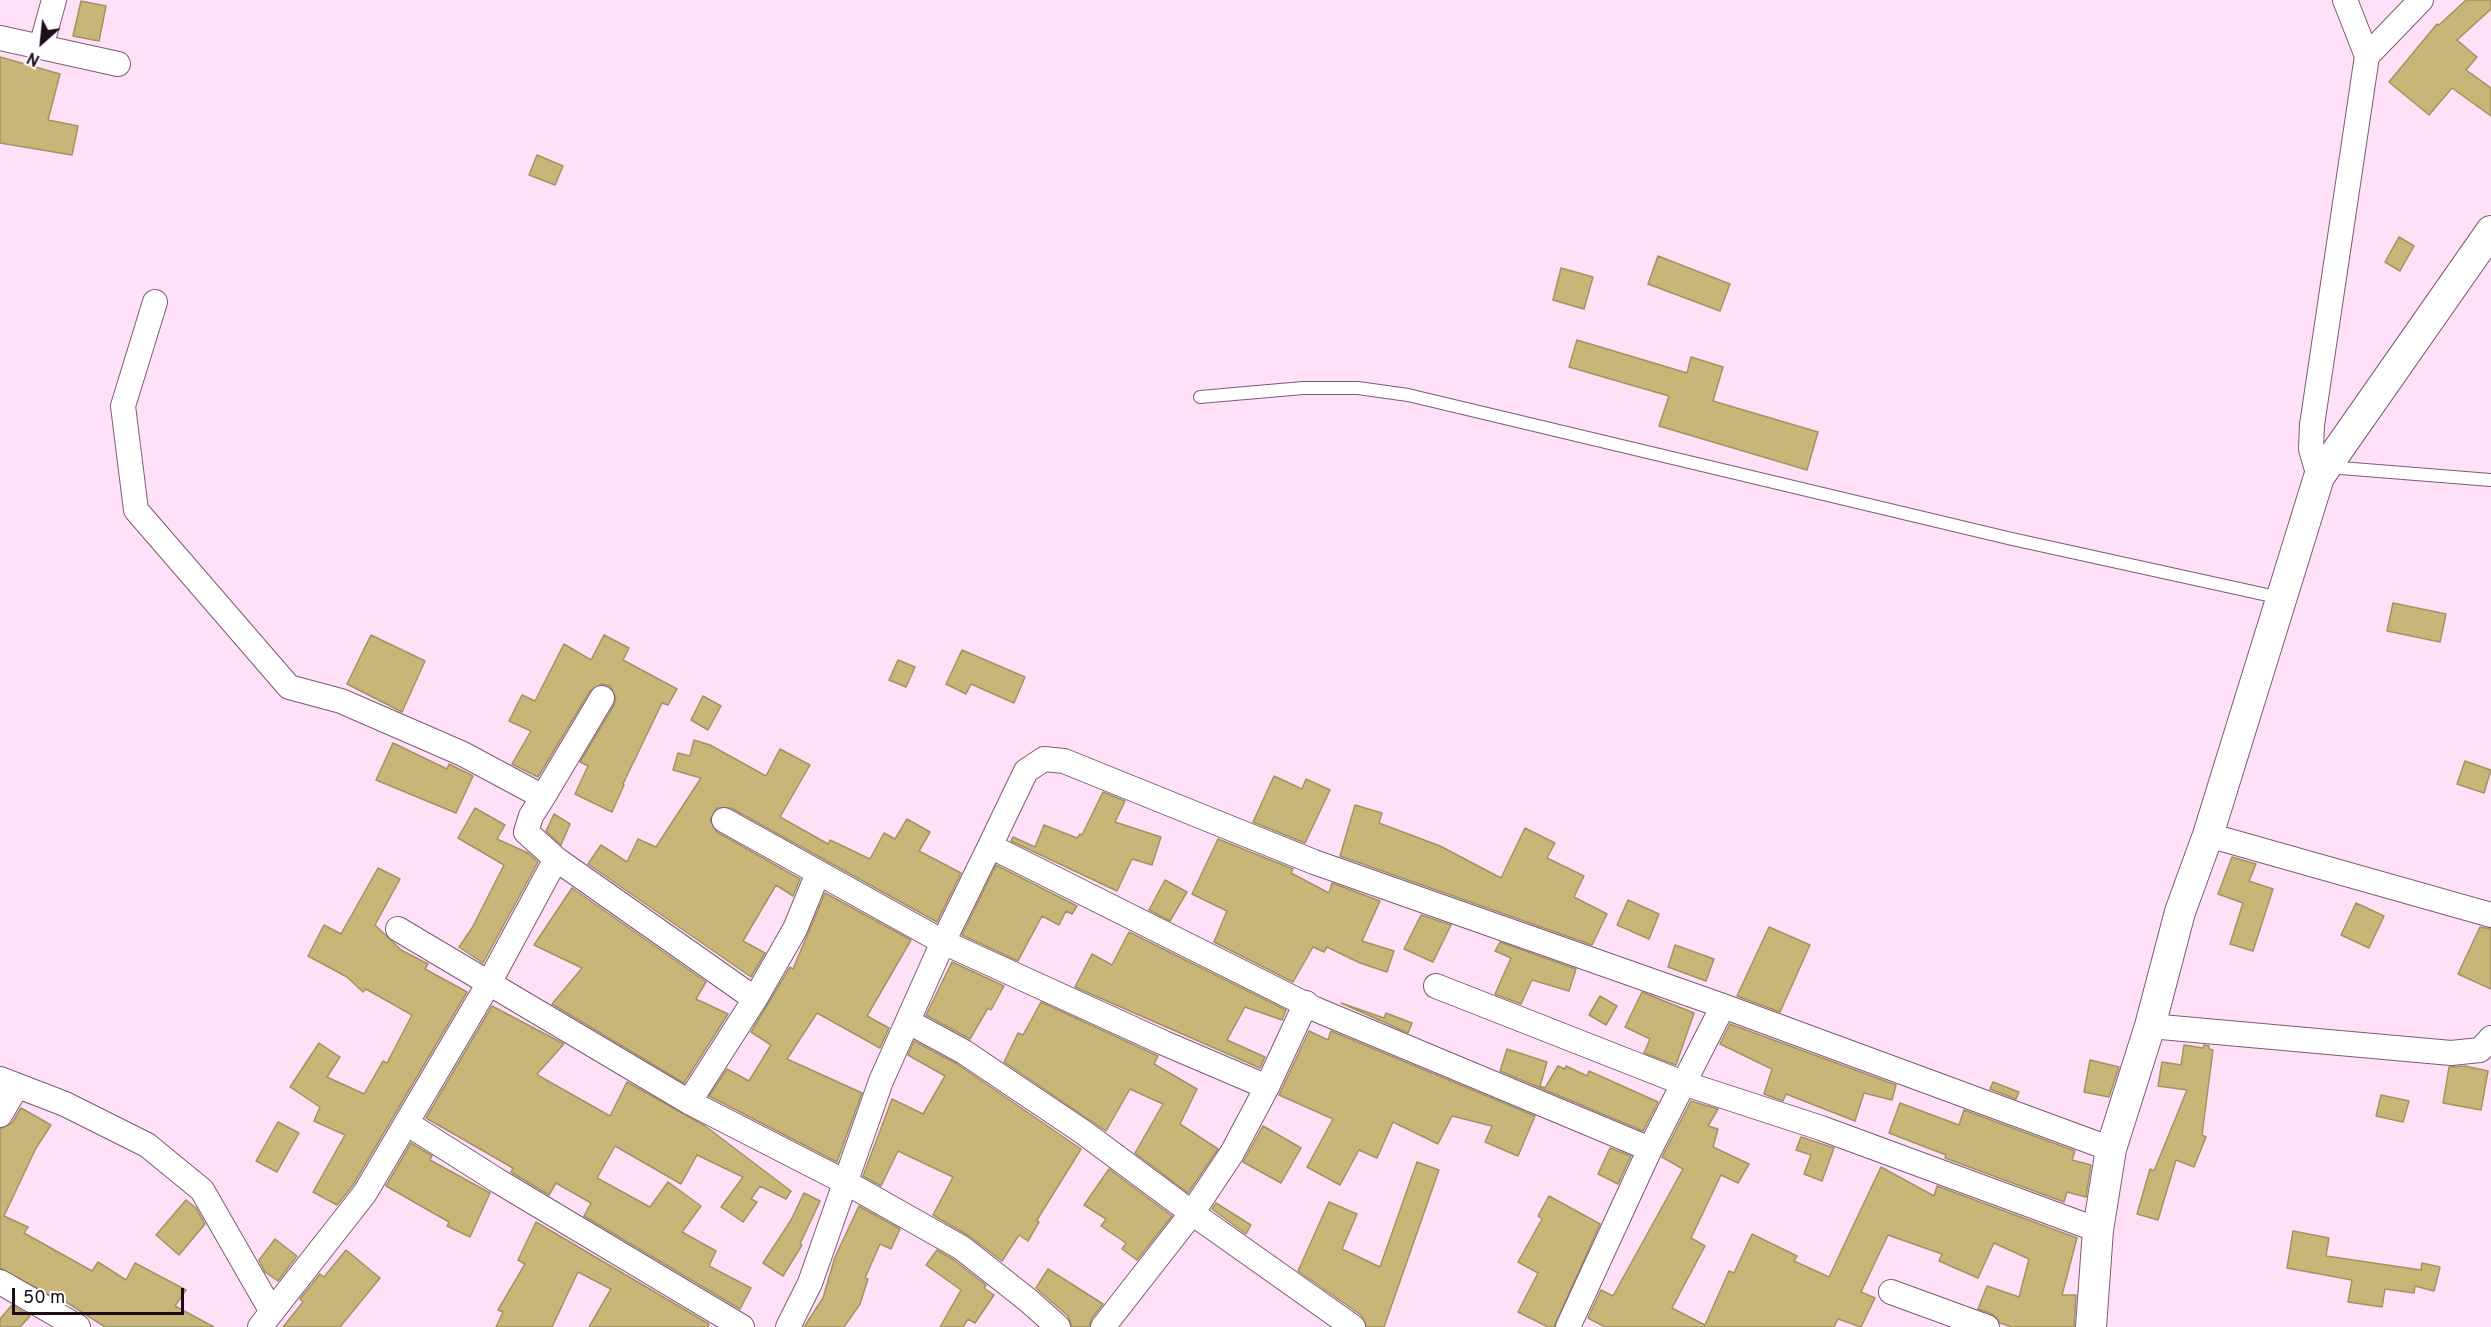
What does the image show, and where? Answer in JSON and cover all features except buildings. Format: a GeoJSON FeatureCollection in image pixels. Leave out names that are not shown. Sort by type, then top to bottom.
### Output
{"type":"FeatureCollection","features":[{"type":"Feature","properties":{"kind":"street"},"geometry":{"type":"LineString","coordinates":[[41,47],[54,0]]}},
{"type":"Feature","properties":{"kind":"street"},"geometry":{"type":"LineString","coordinates":[[2322,472],[2312,449],[2312,425],[2367,56],[2345,0]]}},
{"type":"Feature","properties":{"kind":"street"},"geometry":{"type":"LineString","coordinates":[[2367,56],[2421,0]]}},
{"type":"Feature","properties":{"kind":"street"},"geometry":{"type":"LineString","coordinates":[[0,38],[118,64]]}},
{"type":"Feature","properties":{"kind":"street"},"geometry":{"type":"LineString","coordinates":[[2091,1327],[2098,1230],[2111,1149],[2150,1026],[2180,912],[2208,835],[2322,472],[2489,238]]}},
{"type":"Feature","properties":{"kind":"street"},"geometry":{"type":"LineString","coordinates":[[155,302],[123,406],[136,510],[289,687],[351,705],[463,754],[543,797]]}},
{"type":"Feature","properties":{"kind":"street"},"geometry":{"type":"LineString","coordinates":[[602,698],[531,816],[526,832],[556,859],[755,999]]}},
{"type":"Feature","properties":{"kind":"street"},"geometry":{"type":"LineString","coordinates":[[788,1327],[810,1283],[881,1081],[944,942],[1026,771],[1044,759],[1064,761],[1314,862],[1723,1006],[2111,1149]]}},
{"type":"Feature","properties":{"kind":"street"},"geometry":{"type":"LineString","coordinates":[[724,820],[944,942],[1164,1043],[1267,1087]]}},
{"type":"Feature","properties":{"kind":"street"},"geometry":{"type":"LineString","coordinates":[[2208,835],[2491,915]]}},
{"type":"Feature","properties":{"kind":"street"},"geometry":{"type":"LineString","coordinates":[[990,846],[1186,946],[1306,1003],[1650,1149]]}},
{"type":"Feature","properties":{"kind":"street"},"geometry":{"type":"LineString","coordinates":[[0,1114],[9,1082],[64,1104],[147,1145],[202,1190],[266,1320],[365,1193],[408,1124],[489,983],[556,859]]}},
{"type":"Feature","properties":{"kind":"street"},"geometry":{"type":"LineString","coordinates":[[689,1102],[755,999],[795,929],[818,873]]}},
{"type":"Feature","properties":{"kind":"street"},"geometry":{"type":"LineString","coordinates":[[398,929],[689,1102],[847,1183],[962,1248],[1058,1327]]}},
{"type":"Feature","properties":{"kind":"street"},"geometry":{"type":"LineString","coordinates":[[1436,987],[1683,1083],[1821,1128],[2098,1230]]}},
{"type":"Feature","properties":{"kind":"street"},"geometry":{"type":"LineString","coordinates":[[1103,1327],[1192,1213],[1232,1153],[1267,1087],[1306,1003]]}},
{"type":"Feature","properties":{"kind":"street"},"geometry":{"type":"LineString","coordinates":[[1568,1327],[1650,1149],[1723,1006]]}},
{"type":"Feature","properties":{"kind":"street"},"geometry":{"type":"LineString","coordinates":[[909,1022],[964,1052],[1074,1126],[1353,1327]]}},
{"type":"Feature","properties":{"kind":"street"},"geometry":{"type":"LineString","coordinates":[[2150,1026],[2451,1053],[2480,1050],[2491,1038]]}},
{"type":"Feature","properties":{"kind":"street"},"geometry":{"type":"LineString","coordinates":[[408,1124],[498,1181],[742,1327]]}},
{"type":"Feature","properties":{"kind":"street"},"geometry":{"type":"LineString","coordinates":[[0,1282],[78,1327]]}},
{"type":"Feature","properties":{"kind":"street"},"geometry":{"type":"LineString","coordinates":[[1891,1292],[1986,1327]]}},
{"type":"Feature","properties":{"kind":"lane"},"geometry":{"type":"LineString","coordinates":[[1200,397],[1303,388],[1358,388],[1408,395],[2012,539],[2282,598]]}},
{"type":"Feature","properties":{"kind":"lane"},"geometry":{"type":"LineString","coordinates":[[2322,472],[2491,480]]}}]}
